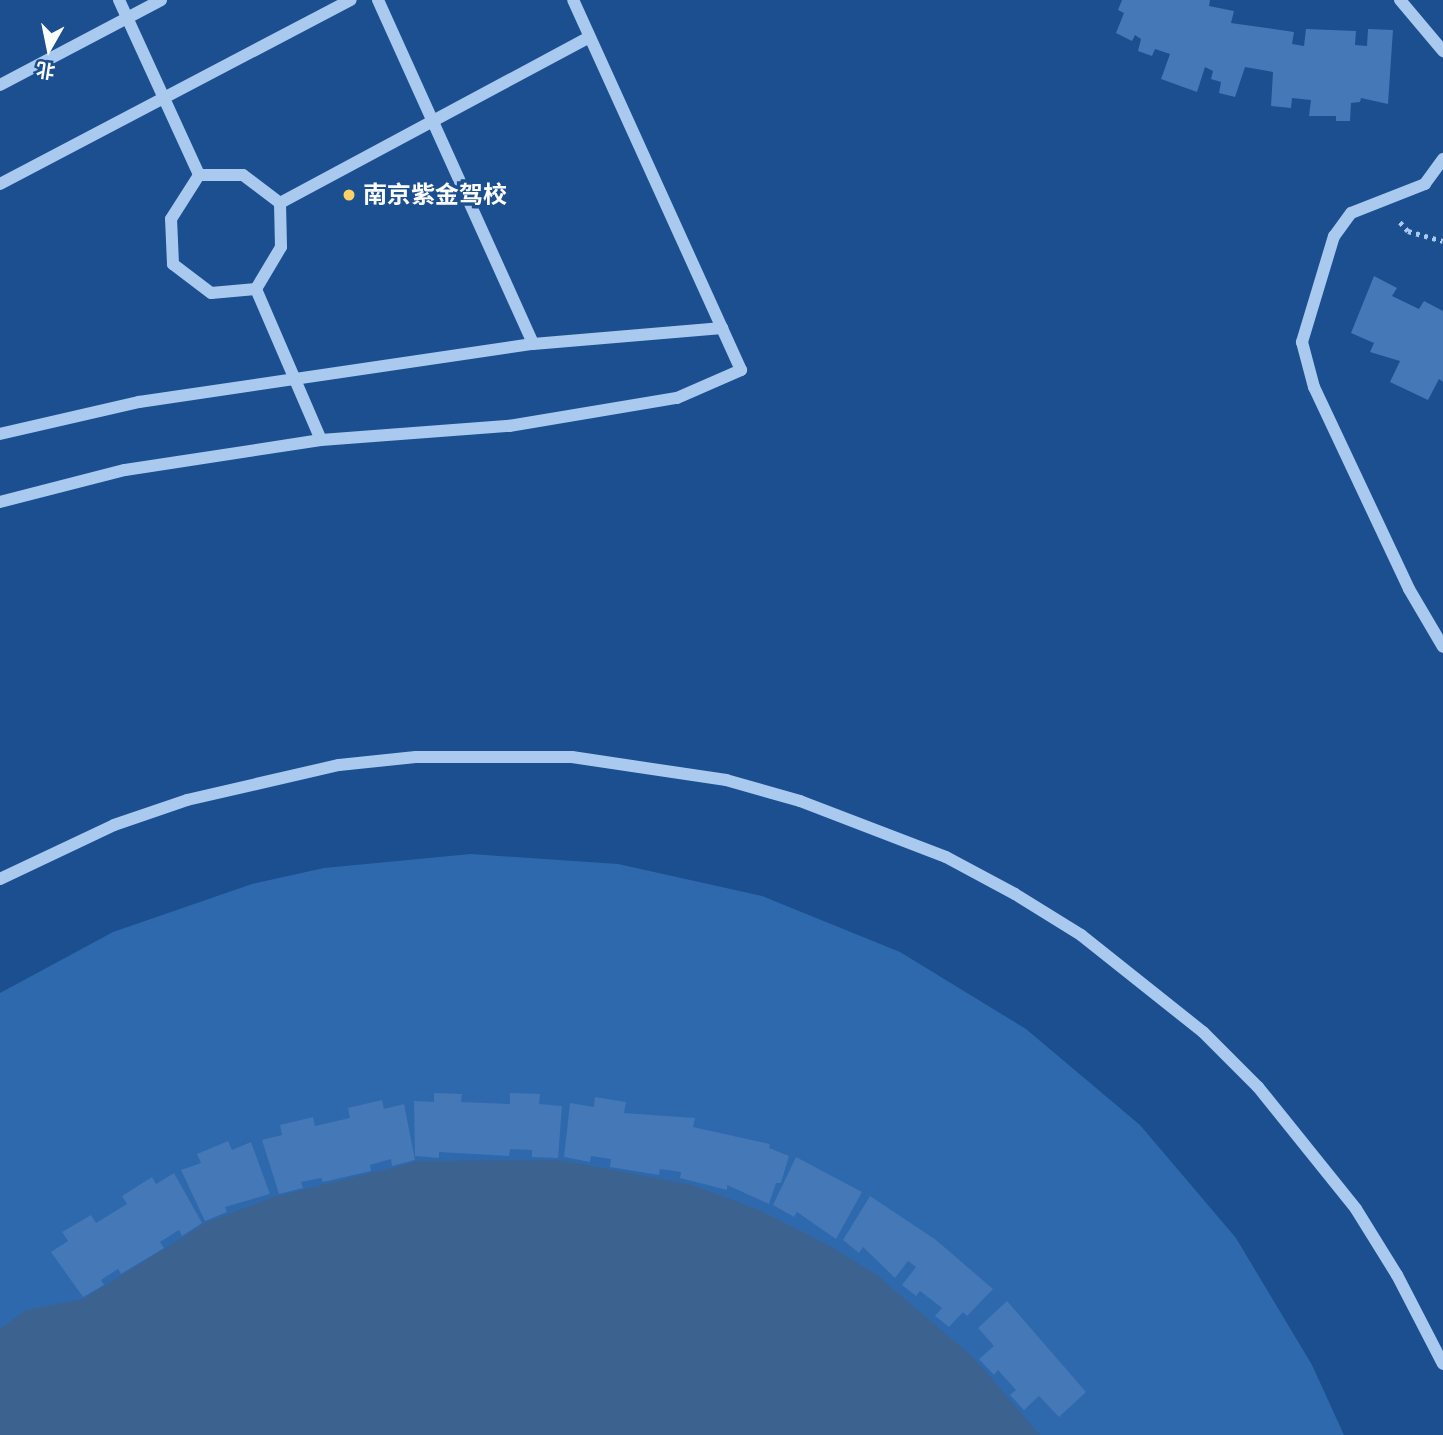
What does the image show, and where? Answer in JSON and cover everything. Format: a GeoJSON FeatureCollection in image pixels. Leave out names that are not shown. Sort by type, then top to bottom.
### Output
{"type":"FeatureCollection","features":[{"type":"Feature","properties":{"kind":"lane"},"geometry":{"type":"LineString","coordinates":[[119,0],[199,175]]}},
{"type":"Feature","properties":{"kind":"lane"},"geometry":{"type":"LineString","coordinates":[[0,85],[161,0]]}},
{"type":"Feature","properties":{"kind":"lane"},"geometry":{"type":"LineString","coordinates":[[0,184],[351,0]]}},
{"type":"Feature","properties":{"kind":"lane"},"geometry":{"type":"LineString","coordinates":[[377,0],[533,344]]}},
{"type":"Feature","properties":{"kind":"lane"},"geometry":{"type":"LineString","coordinates":[[0,502],[125,470],[321,440],[509,426],[677,398],[741,370],[573,0]]}},
{"type":"Feature","properties":{"kind":"lane"},"geometry":{"type":"LineString","coordinates":[[1400,0],[1443,51]]}},
{"type":"Feature","properties":{"kind":"lane"},"geometry":{"type":"LineString","coordinates":[[280,203],[589,37]]}},
{"type":"Feature","properties":{"kind":"lane"},"geometry":{"type":"LineString","coordinates":[[1443,159],[1425,184],[1351,213],[1334,236],[1302,342],[1314,387],[1409,589],[1443,647]]}},
{"type":"Feature","properties":{"kind":"lane"},"geometry":{"type":"LineString","coordinates":[[199,175],[243,174],[280,203]]}},
{"type":"Feature","properties":{"kind":"lane"},"geometry":{"type":"LineString","coordinates":[[199,175],[171,219],[173,264],[211,293],[256,289]]}},
{"type":"Feature","properties":{"kind":"lane"},"geometry":{"type":"LineString","coordinates":[[256,289],[281,247],[280,203]]}},
{"type":"Feature","properties":{"kind":"lane"},"geometry":{"type":"LineString","coordinates":[[256,289],[321,440]]}},
{"type":"Feature","properties":{"kind":"lane"},"geometry":{"type":"LineString","coordinates":[[0,434],[139,402],[533,344],[722,328]]}},
{"type":"Feature","properties":{"kind":"lane"},"geometry":{"type":"LineString","coordinates":[[0,878],[114,825],[187,800],[339,765],[416,757],[572,757],[713,778],[800,800],[934,852],[1015,894],[1081,935],[1203,1032],[1267,1097],[1356,1209],[1397,1275],[1443,1364]]}},
{"type":"Feature","properties":{"kind":"path"},"geometry":{"type":"LineString","coordinates":[[1382,201],[1408,231],[1443,241]]}},
{"type":"Feature","properties":{"kind":"shaded area"},"geometry":{"type":"Polygon","coordinates":[[[471,854],[618,864],[762,896],[900,952],[1026,1029],[1140,1125],[1236,1238],[1312,1365],[1344,1435],[0,1435],[0,993],[113,932],[252,884],[324,868],[471,854]]]}},
{"type":"Feature","properties":{"kind":"shaded area"},"geometry":{"type":"Polygon","coordinates":[[[560,1160],[692,1185],[759,1210],[830,1246],[877,1275],[974,1358],[1040,1435],[0,1435],[0,1329],[26,1310],[83,1299],[207,1222],[274,1197],[419,1161],[560,1160]]]}},
{"type":"Feature","properties":{"kind":"building"},"geometry":{"type":"Polygon","coordinates":[[[1122,0],[1210,0],[1209,6],[1234,11],[1231,23],[1294,32],[1292,44],[1304,46],[1306,29],[1356,31],[1355,45],[1367,46],[1368,29],[1393,30],[1388,104],[1361,98],[1360,102],[1351,103],[1350,121],[1336,121],[1336,116],[1309,116],[1311,100],[1292,98],[1291,108],[1271,106],[1273,72],[1245,67],[1235,97],[1219,93],[1221,82],[1211,79],[1213,71],[1205,67],[1197,92],[1161,79],[1170,54],[1155,49],[1152,56],[1138,51],[1141,39],[1135,35],[1132,41],[1116,33],[1124,13],[1118,10],[1122,0]]]}},
{"type":"Feature","properties":{"kind":"building"},"geometry":{"type":"Polygon","coordinates":[[[1374,276],[1397,288],[1392,296],[1419,309],[1424,301],[1443,311],[1443,382],[1439,379],[1428,400],[1390,382],[1400,361],[1370,352],[1374,343],[1351,333],[1374,276]]]}},
{"type":"Feature","properties":{"kind":"building"},"geometry":{"type":"Polygon","coordinates":[[[434,1093],[462,1094],[461,1102],[510,1104],[510,1093],[540,1094],[539,1104],[562,1106],[558,1158],[532,1157],[532,1150],[510,1149],[509,1156],[439,1152],[439,1158],[415,1156],[414,1101],[434,1102],[434,1093]]]}},
{"type":"Feature","properties":{"kind":"building"},"geometry":{"type":"Polygon","coordinates":[[[595,1097],[626,1102],[624,1113],[695,1118],[693,1127],[770,1144],[769,1148],[789,1156],[781,1183],[776,1183],[769,1204],[727,1185],[727,1190],[680,1178],[681,1172],[660,1169],[659,1175],[610,1167],[611,1159],[591,1156],[590,1162],[564,1157],[570,1103],[594,1107],[595,1097]]]}},
{"type":"Feature","properties":{"kind":"building"},"geometry":{"type":"Polygon","coordinates":[[[382,1100],[384,1109],[404,1104],[415,1160],[392,1166],[391,1159],[370,1165],[371,1171],[323,1182],[321,1178],[301,1182],[303,1188],[279,1194],[262,1140],[282,1135],[280,1125],[313,1117],[315,1126],[350,1118],[348,1108],[382,1100]]]}},
{"type":"Feature","properties":{"kind":"building"},"geometry":{"type":"Polygon","coordinates":[[[228,1141],[232,1150],[251,1142],[270,1194],[225,1207],[227,1212],[205,1221],[181,1170],[201,1163],[197,1154],[228,1141]]]}},
{"type":"Feature","properties":{"kind":"building"},"geometry":{"type":"Polygon","coordinates":[[[796,1157],[862,1192],[836,1239],[797,1212],[794,1217],[773,1205],[796,1157]]]}},
{"type":"Feature","properties":{"kind":"building"},"geometry":{"type":"Polygon","coordinates":[[[174,1173],[202,1223],[182,1236],[179,1230],[160,1242],[164,1248],[121,1274],[118,1269],[101,1280],[104,1285],[83,1297],[51,1252],[68,1241],[62,1232],[91,1215],[96,1223],[127,1204],[122,1196],[152,1177],[156,1184],[174,1173]]]}},
{"type":"Feature","properties":{"kind":"building"},"geometry":{"type":"Polygon","coordinates":[[[870,1196],[936,1240],[993,1289],[967,1316],[963,1312],[949,1327],[935,1316],[942,1308],[920,1291],[916,1296],[902,1285],[916,1267],[908,1261],[895,1278],[863,1247],[859,1253],[843,1240],[870,1196]]]}},
{"type":"Feature","properties":{"kind":"building"},"geometry":{"type":"Polygon","coordinates":[[[1007,1301],[1086,1392],[1059,1417],[1039,1396],[1024,1410],[1010,1395],[1016,1390],[998,1370],[994,1375],[979,1359],[994,1346],[978,1328],[1007,1301]]]}},
{"type":"Feature","properties":{"kind":"place","name":"南京紫金驾校"},"geometry":{"type":"Point","coordinates":[349,195]}}]}
